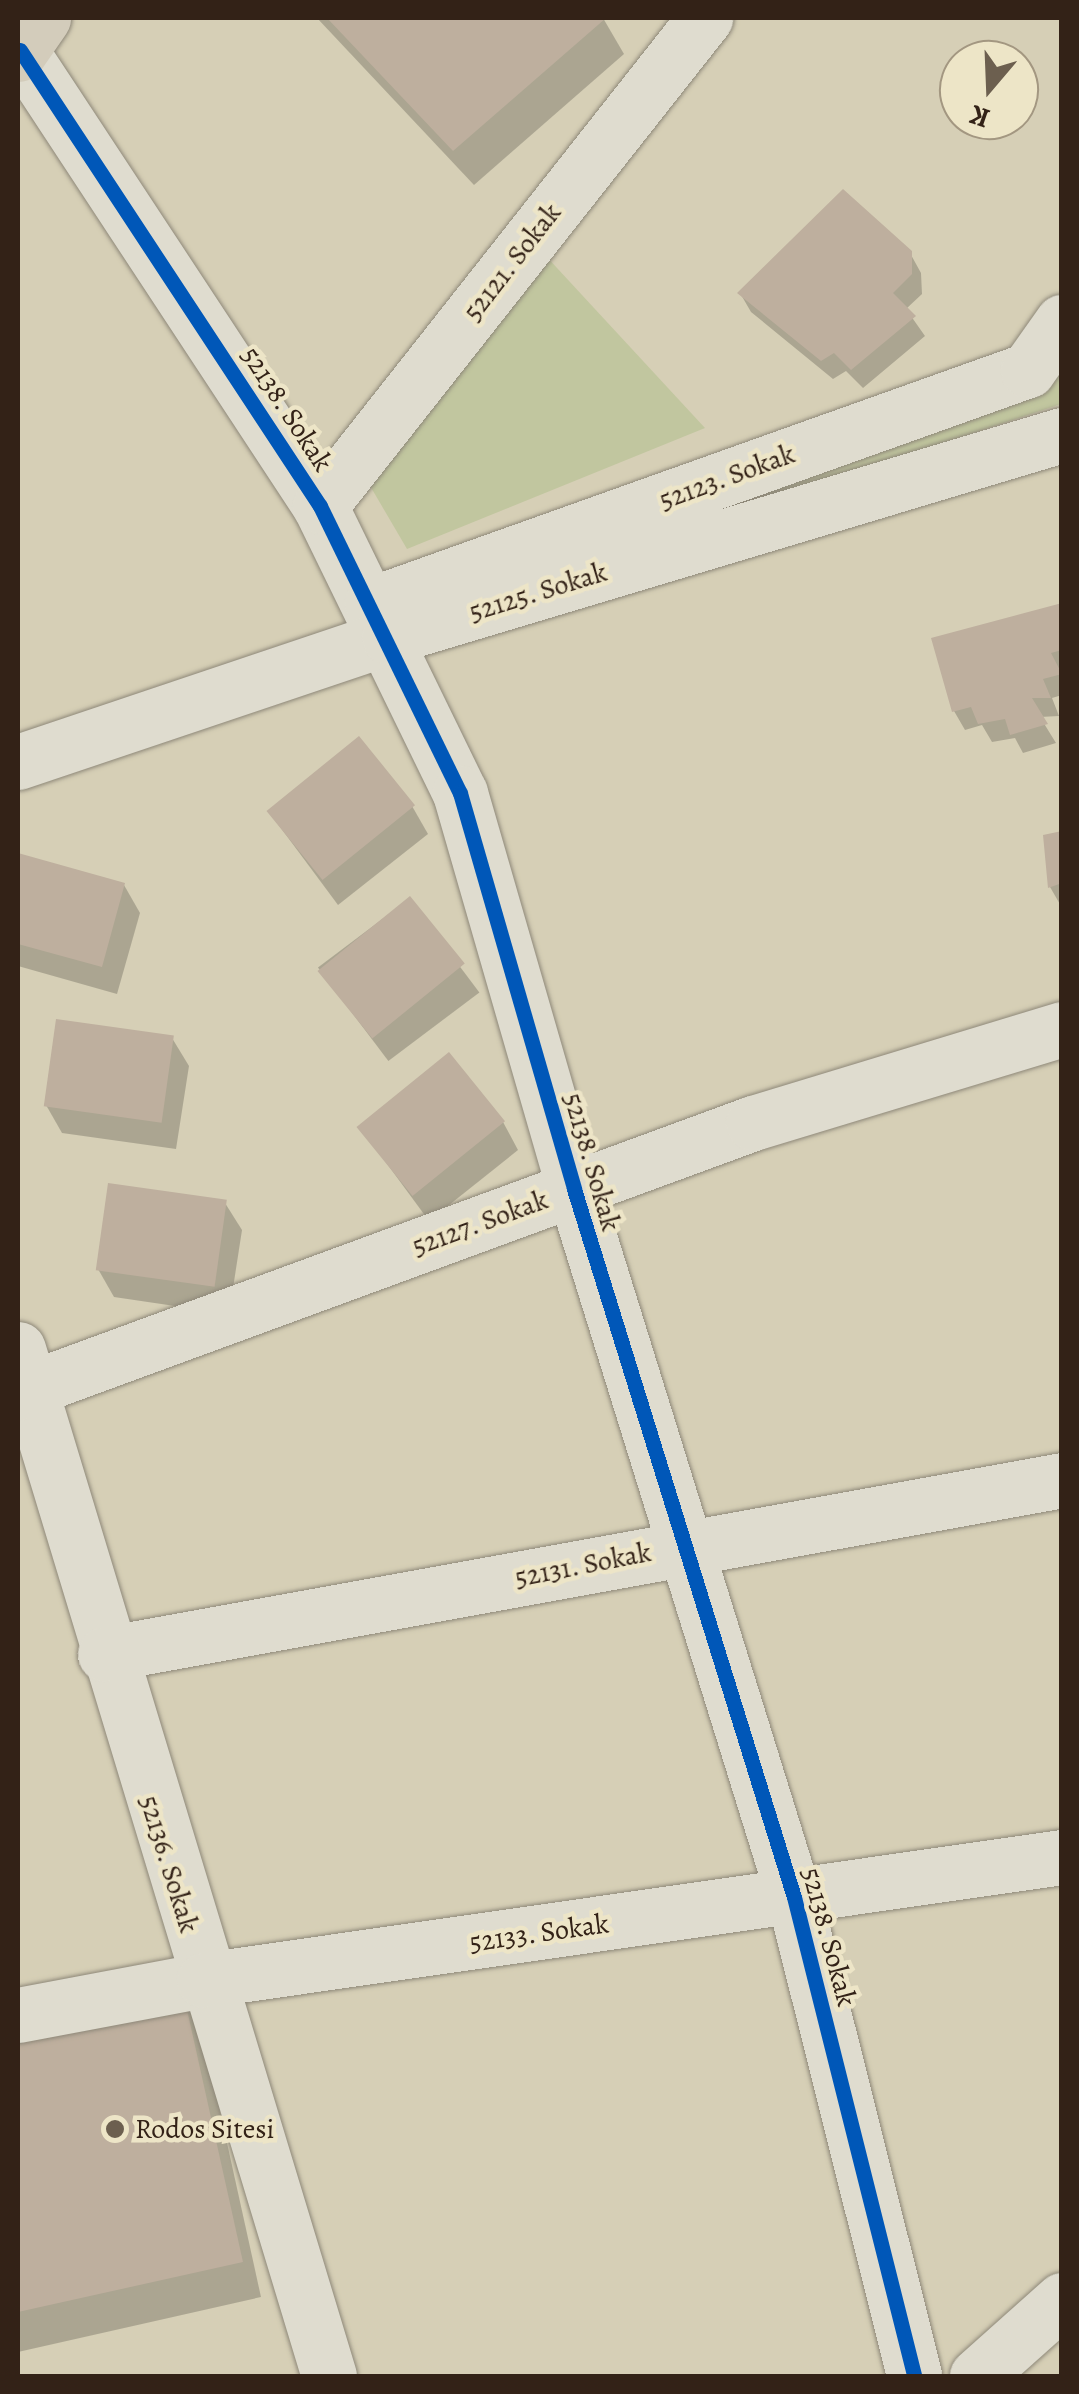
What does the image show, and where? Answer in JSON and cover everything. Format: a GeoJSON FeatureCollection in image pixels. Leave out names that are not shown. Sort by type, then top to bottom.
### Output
{"type":"FeatureCollection","features":[{"type":"Feature","properties":{"kind":"street","name":"52121. Sokak"},"geometry":{"type":"LineString","coordinates":[[320,506],[705,18]]}},
{"type":"Feature","properties":{"kind":"street","name":"52138. Sokak"},"geometry":{"type":"LineString","coordinates":[[27,40],[320,506],[380,621],[460,792],[574,1189],[794,1897],[914,2376]]}},
{"type":"Feature","properties":{"kind":"street","name":"52123. Sokak"},"geometry":{"type":"LineString","coordinates":[[380,621],[1028,370],[1062,322]]}},
{"type":"Feature","properties":{"kind":"street","name":"52125. Sokak"},"geometry":{"type":"LineString","coordinates":[[18,762],[380,621],[1062,436]]}},
{"type":"Feature","properties":{"kind":"street","name":"52127. Sokak"},"geometry":{"type":"LineString","coordinates":[[21,1377],[753,1124],[1062,1029]]}},
{"type":"Feature","properties":{"kind":"street","name":"52136. Sokak"},"geometry":{"type":"LineString","coordinates":[[21,1377],[329,2376]]}},
{"type":"Feature","properties":{"kind":"street","name":"52131. Sokak"},"geometry":{"type":"LineString","coordinates":[[105,1654],[682,1546],[1062,1480]]}},
{"type":"Feature","properties":{"kind":"street","name":"52133. Sokak"},"geometry":{"type":"LineString","coordinates":[[18,2014],[204,1980],[1062,1858]]}},
{"type":"Feature","properties":{"kind":"street"},"geometry":{"type":"LineString","coordinates":[[977,2376],[1062,2300]]}},
{"type":"Feature","properties":{"kind":"green space"},"geometry":{"type":"Polygon","coordinates":[[[545,255],[705,428],[407,549],[369,484],[545,255]]]}},
{"type":"Feature","properties":{"kind":"green space"},"geometry":{"type":"Polygon","coordinates":[[[1061,367],[1061,404],[648,541],[643,524],[1061,367]]]}},
{"type":"Feature","properties":{"kind":"building"},"geometry":{"type":"Polygon","coordinates":[[[327,18],[606,18],[453,151],[327,18]]]}},
{"type":"Feature","properties":{"kind":"building"},"geometry":{"type":"Polygon","coordinates":[[[843,189],[912,251],[912,274],[893,293],[916,316],[851,370],[834,353],[821,361],[737,293],[843,189]]]}},
{"type":"Feature","properties":{"kind":"building"},"geometry":{"type":"Polygon","coordinates":[[[1062,603],[1062,650],[1051,653],[1062,674],[1043,679],[1051,698],[1032,698],[1048,724],[1010,735],[1005,719],[978,724],[971,707],[952,712],[931,638],[1062,603]]]}},
{"type":"Feature","properties":{"kind":"building"},"geometry":{"type":"Polygon","coordinates":[[[359,736],[415,805],[323,880],[267,811],[359,736]]]}},
{"type":"Feature","properties":{"kind":"building"},"geometry":{"type":"Polygon","coordinates":[[[1062,831],[1062,883],[1048,888],[1043,835],[1062,831]]]}},
{"type":"Feature","properties":{"kind":"building"},"geometry":{"type":"Polygon","coordinates":[[[18,853],[125,883],[102,967],[18,944],[18,853]]]}},
{"type":"Feature","properties":{"kind":"building"},"geometry":{"type":"Polygon","coordinates":[[[410,896],[465,964],[372,1039],[318,971],[410,896]]]}},
{"type":"Feature","properties":{"kind":"building"},"geometry":{"type":"Polygon","coordinates":[[[56,1019],[174,1036],[162,1123],[44,1106],[56,1019]]]}},
{"type":"Feature","properties":{"kind":"building"},"geometry":{"type":"Polygon","coordinates":[[[449,1052],[505,1121],[413,1196],[357,1127],[449,1052]]]}},
{"type":"Feature","properties":{"kind":"building"},"geometry":{"type":"Polygon","coordinates":[[[108,1183],[227,1200],[215,1287],[96,1270],[108,1183]]]}},
{"type":"Feature","properties":{"kind":"building","name":"Rodos Sitesi"},"geometry":{"type":"Polygon","coordinates":[[[178,1969],[243,2262],[18,2312],[18,1995],[178,1969]]]}},
{"type":"Feature","properties":{"kind":"cycle path"},"geometry":{"type":"LineString","coordinates":[[20,50],[320,506],[460,793],[574,1189],[794,1897],[914,2376]]}},
{"type":"Feature","properties":{"kind":"place","name":"Rodos Sitesi"},"geometry":{"type":"Point","coordinates":[115,2129]}}]}
